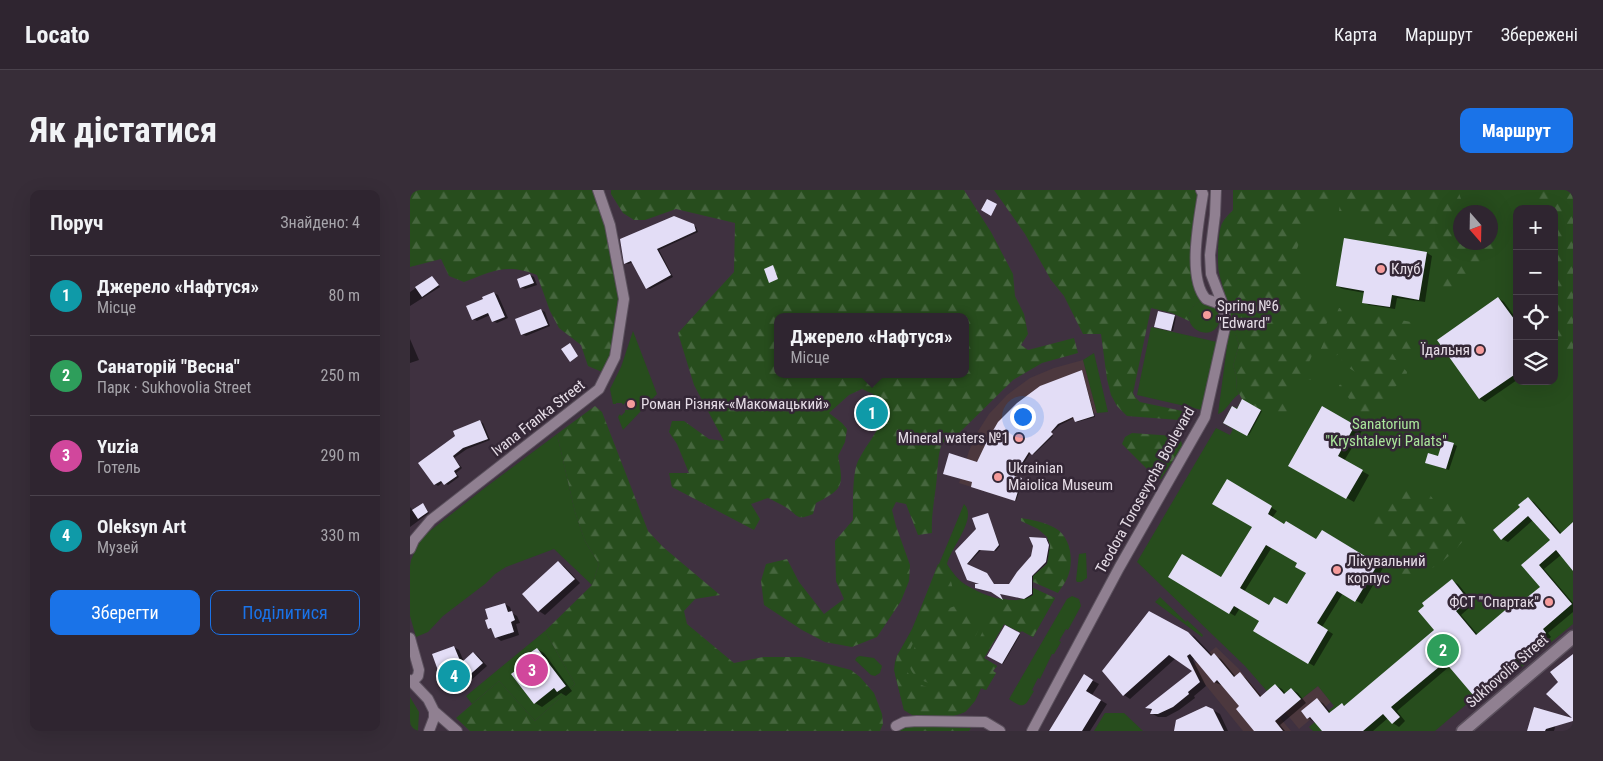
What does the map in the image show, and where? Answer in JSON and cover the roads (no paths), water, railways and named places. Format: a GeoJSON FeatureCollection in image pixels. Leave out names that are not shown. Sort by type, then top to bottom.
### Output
{"type":"FeatureCollection","features":[{"type":"Feature","properties":{"kind":"street","name":"Ivana Franka Street"},"geometry":{"type":"LineString","coordinates":[[410,548],[414,540],[431,520],[599,389],[612,365],[616,357],[624,299],[610,225],[598,190]]}},
{"type":"Feature","properties":{"kind":"street"},"geometry":{"type":"LineString","coordinates":[[1202,190],[1195,250],[1199,287],[1206,299],[1223,305]]}},
{"type":"Feature","properties":{"kind":"street","name":"Teodora Torosevycha Boulevard"},"geometry":{"type":"LineString","coordinates":[[1032,731],[1120,566],[1205,417],[1226,323],[1223,305],[1210,274],[1216,190]]}},
{"type":"Feature","properties":{"kind":"street","name":"Sukhovolia Street"},"geometry":{"type":"LineString","coordinates":[[1463,731],[1573,637]]}},
{"type":"Feature","properties":{"kind":"street"},"geometry":{"type":"LineString","coordinates":[[410,638],[419,670],[418,676],[411,681],[428,699],[434,711],[457,731]]}},
{"type":"Feature","properties":{"kind":"street"},"geometry":{"type":"LineString","coordinates":[[428,731],[434,718],[434,711]]}},
{"type":"Feature","properties":{"kind":"street"},"geometry":{"type":"LineString","coordinates":[[896,726],[904,722],[917,721],[985,722],[1000,731]]}},
{"type":"Feature","properties":{"kind":"place","name":"Клуб"},"geometry":{"type":"Point","coordinates":[1381,269]}},
{"type":"Feature","properties":{"kind":"place","name":"Spring №6 \"Edward\""},"geometry":{"type":"Point","coordinates":[1207,315]}},
{"type":"Feature","properties":{"kind":"place","name":"Їдальня"},"geometry":{"type":"Point","coordinates":[1480,350]}},
{"type":"Feature","properties":{"kind":"place","name":"Роман Різняк-«Макомацький»"},"geometry":{"type":"Point","coordinates":[631,404]}},
{"type":"Feature","properties":{"kind":"place","name":"Джерело «Нафтуся»"},"geometry":{"type":"Point","coordinates":[872,413]}},
{"type":"Feature","properties":{"kind":"place","name":"Mineral waters №1"},"geometry":{"type":"Point","coordinates":[1019,438]}},
{"type":"Feature","properties":{"kind":"place","name":"Ukrainian Maiolica Museum"},"geometry":{"type":"Point","coordinates":[998,477]}},
{"type":"Feature","properties":{"kind":"place","name":"Лікувальний корпус"},"geometry":{"type":"Point","coordinates":[1337,570]}},
{"type":"Feature","properties":{"kind":"place","name":"ФСТ \"Спартак\""},"geometry":{"type":"Point","coordinates":[1549,602]}},
{"type":"Feature","properties":{"kind":"place","name":"Санаторій \"Весна\""},"geometry":{"type":"Point","coordinates":[1443,650]}},
{"type":"Feature","properties":{"kind":"place","name":"Yuzia"},"geometry":{"type":"Point","coordinates":[532,670]}},
{"type":"Feature","properties":{"kind":"place","name":"Oleksyn Art"},"geometry":{"type":"Point","coordinates":[454,676]}},
{"type":"Feature","properties":{"kind":"park label","name":"Sanatorium \"Kryshtalevyi Palats\""},"geometry":{"type":"Point","coordinates":[1386,432]}}]}
